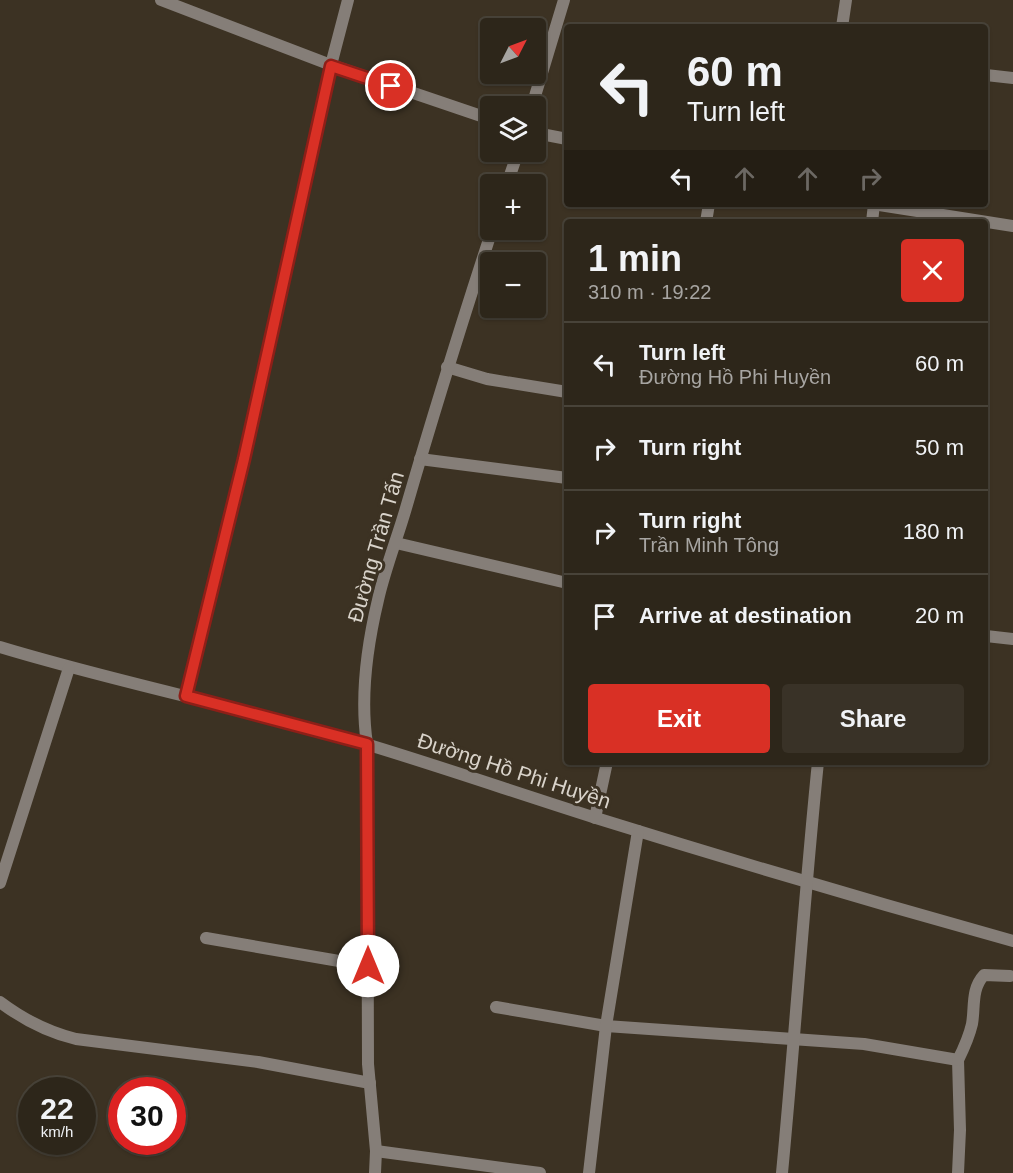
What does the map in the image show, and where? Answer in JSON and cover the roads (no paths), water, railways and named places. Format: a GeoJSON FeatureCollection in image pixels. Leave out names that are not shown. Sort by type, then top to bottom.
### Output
{"type":"FeatureCollection","features":[{"type":"Feature","properties":{"kind":"street"},"geometry":{"type":"LineString","coordinates":[[161,0],[331,66],[480,116]]}},
{"type":"Feature","properties":{"kind":"street"},"geometry":{"type":"LineString","coordinates":[[186,696],[244,459],[331,66],[348,0]]}},
{"type":"Feature","properties":{"kind":"street"},"geometry":{"type":"LineString","coordinates":[[535,96],[564,0]]}},
{"type":"Feature","properties":{"kind":"street"},"geometry":{"type":"LineString","coordinates":[[842,24],[846,0]]}},
{"type":"Feature","properties":{"kind":"street"},"geometry":{"type":"LineString","coordinates":[[988,75],[1013,78]]}},
{"type":"Feature","properties":{"kind":"street"},"geometry":{"type":"LineString","coordinates":[[546,135],[564,138]]}},
{"type":"Feature","properties":{"kind":"street"},"geometry":{"type":"LineString","coordinates":[[893,207],[969,219]]}},
{"type":"Feature","properties":{"kind":"street"},"geometry":{"type":"LineString","coordinates":[[988,222],[1013,226]]}},
{"type":"Feature","properties":{"kind":"street","name":"Đường Trần Tấn"},"geometry":{"type":"LineString","coordinates":[[375,1173],[376,1151],[370,1083],[367,744],[364,710],[369,644],[378,598],[447,367],[489,240]]}},
{"type":"Feature","properties":{"kind":"street"},"geometry":{"type":"LineString","coordinates":[[447,367],[487,379],[564,392]]}},
{"type":"Feature","properties":{"kind":"street"},"geometry":{"type":"LineString","coordinates":[[420,459],[564,478]]}},
{"type":"Feature","properties":{"kind":"street"},"geometry":{"type":"LineString","coordinates":[[396,543],[564,582]]}},
{"type":"Feature","properties":{"kind":"street"},"geometry":{"type":"LineString","coordinates":[[988,636],[1013,639]]}},
{"type":"Feature","properties":{"kind":"street","name":"Đường Hồ Phi Huyền"},"geometry":{"type":"LineString","coordinates":[[0,647],[69,668],[367,744],[595,818],[1013,941]]}},
{"type":"Feature","properties":{"kind":"street"},"geometry":{"type":"LineString","coordinates":[[0,883],[69,668]]}},
{"type":"Feature","properties":{"kind":"street"},"geometry":{"type":"LineString","coordinates":[[595,818],[606,765]]}},
{"type":"Feature","properties":{"kind":"street"},"geometry":{"type":"LineString","coordinates":[[782,1173],[795,1039],[806,881],[819,765]]}},
{"type":"Feature","properties":{"kind":"street"},"geometry":{"type":"LineString","coordinates":[[589,1173],[606,1026],[638,831]]}},
{"type":"Feature","properties":{"kind":"street"},"geometry":{"type":"LineString","coordinates":[[206,938],[368,966]]}},
{"type":"Feature","properties":{"kind":"street"},"geometry":{"type":"LineString","coordinates":[[958,1173],[960,1130],[957,1060],[971,1026],[974,993],[978,981],[984,975],[1010,976]]}},
{"type":"Feature","properties":{"kind":"street"},"geometry":{"type":"LineString","coordinates":[[0,1002],[31,1023],[76,1039],[258,1062],[370,1083]]}},
{"type":"Feature","properties":{"kind":"street"},"geometry":{"type":"LineString","coordinates":[[496,1007],[606,1026],[864,1044],[957,1060]]}},
{"type":"Feature","properties":{"kind":"street"},"geometry":{"type":"LineString","coordinates":[[376,1151],[540,1173]]}}]}
